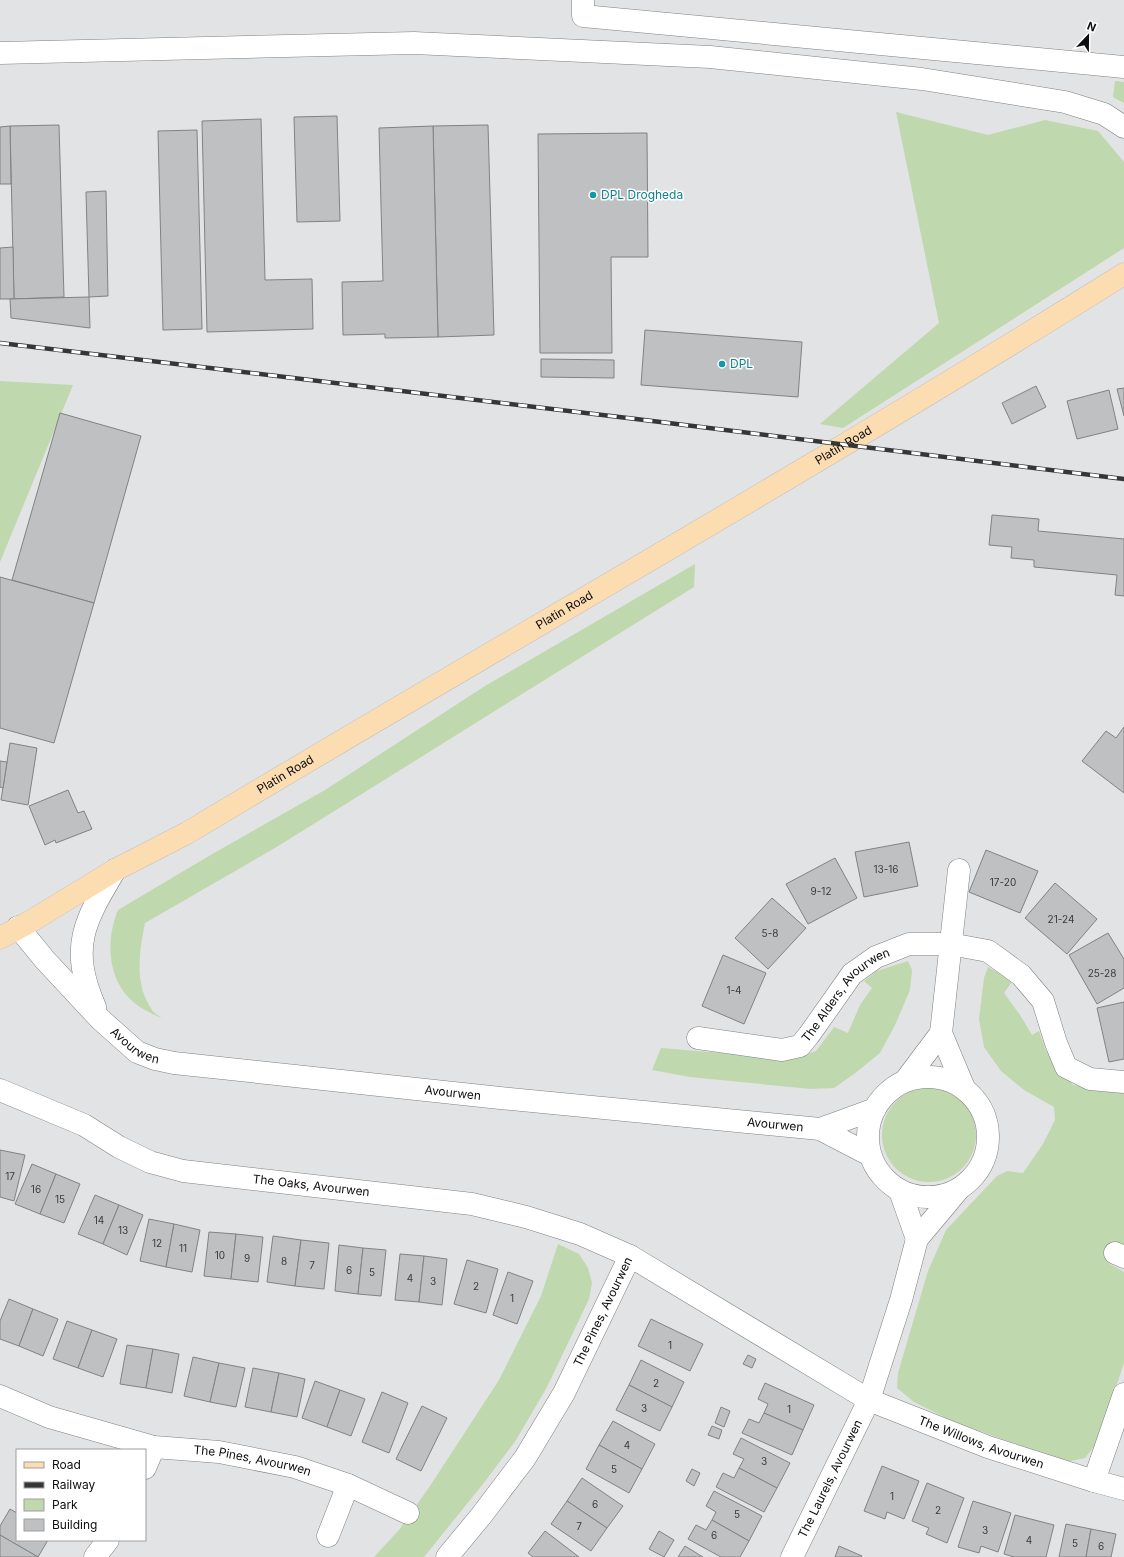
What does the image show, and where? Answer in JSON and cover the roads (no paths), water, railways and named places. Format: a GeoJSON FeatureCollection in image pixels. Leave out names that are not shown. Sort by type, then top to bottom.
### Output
{"type":"FeatureCollection","features":[{"type":"Feature","properties":{"kind":"main road","name":"Platin Road"},"geometry":{"type":"LineString","coordinates":[[9,932],[33,920],[116,870],[187,833],[871,430],[1124,274]]}},
{"type":"Feature","properties":{"kind":"street"},"geometry":{"type":"LineString","coordinates":[[583,0],[583,16],[1124,67]]}},
{"type":"Feature","properties":{"kind":"street"},"geometry":{"type":"LineString","coordinates":[[0,53],[414,43],[710,57],[922,79],[1065,102],[1104,114],[1124,127]]}},
{"type":"Feature","properties":{"kind":"street"},"geometry":{"type":"LineString","coordinates":[[922,79],[924,48]]}},
{"type":"Feature","properties":{"kind":"street","name":"Avourwen"},"geometry":{"type":"LineString","coordinates":[[100,1019],[88,992],[83,975],[82,938],[94,906],[116,870]]}},
{"type":"Feature","properties":{"kind":"street"},"geometry":{"type":"LineString","coordinates":[[959,870],[941,1033],[964,1088]]}},
{"type":"Feature","properties":{"kind":"street","name":"Avourwen"},"geometry":{"type":"LineString","coordinates":[[9,932],[45,960],[100,1019],[138,1052],[155,1060],[500,1098],[820,1129],[870,1154]]}},
{"type":"Feature","properties":{"kind":"street","name":"The Alders, Avourwen"},"geometry":{"type":"LineString","coordinates":[[698,1038],[782,1050],[800,1046],[852,974],[876,957],[909,944],[950,944],[988,952],[1021,975],[1043,1001],[1056,1043],[1066,1067],[1090,1079],[1124,1082]]}},
{"type":"Feature","properties":{"kind":"street"},"geometry":{"type":"LineString","coordinates":[[905,1081],[941,1033]]}},
{"type":"Feature","properties":{"kind":"street"},"geometry":{"type":"LineString","coordinates":[[920,1077],[936,1077],[950,1081],[964,1088],[976,1100],[985,1116],[989,1132],[988,1149],[982,1166],[972,1180],[958,1190],[944,1196],[929,1198],[914,1196],[900,1191],[888,1182],[877,1169],[870,1154],[868,1139],[870,1123],[875,1109],[883,1097],[893,1088],[905,1081],[920,1077]]}},
{"type":"Feature","properties":{"kind":"street","name":"The Oaks, Avourwen"},"geometry":{"type":"LineString","coordinates":[[0,1090],[84,1125],[119,1147],[150,1162],[183,1171],[472,1204],[526,1217],[580,1234],[630,1256]]}},
{"type":"Feature","properties":{"kind":"street","name":"Avourwen"},"geometry":{"type":"LineString","coordinates":[[820,1129],[875,1109]]}},
{"type":"Feature","properties":{"kind":"street"},"geometry":{"type":"LineString","coordinates":[[869,1400],[901,1300],[917,1239],[958,1190]]}},
{"type":"Feature","properties":{"kind":"street"},"geometry":{"type":"LineString","coordinates":[[900,1191],[917,1239]]}},
{"type":"Feature","properties":{"kind":"street","name":"The Pines, Avourwen"},"geometry":{"type":"LineString","coordinates":[[447,1557],[481,1516],[525,1458],[564,1393],[630,1256],[869,1400]]}},
{"type":"Feature","properties":{"kind":"street"},"geometry":{"type":"LineString","coordinates":[[1094,1481],[1124,1394]]}},
{"type":"Feature","properties":{"kind":"street","name":"The Pines, Avourwen"},"geometry":{"type":"LineString","coordinates":[[0,1396],[49,1417],[154,1447],[219,1452],[295,1466],[348,1485],[408,1513]]}},
{"type":"Feature","properties":{"kind":"street","name":"The Willows, Avourwen"},"geometry":{"type":"LineString","coordinates":[[869,1400],[988,1446],[1094,1481],[1124,1489]]}},
{"type":"Feature","properties":{"kind":"street","name":"The Laurels, Avourwen"},"geometry":{"type":"LineString","coordinates":[[792,1557],[869,1400]]}},
{"type":"Feature","properties":{"kind":"street"},"geometry":{"type":"LineString","coordinates":[[146,1466],[154,1447]]}},
{"type":"Feature","properties":{"kind":"street"},"geometry":{"type":"LineString","coordinates":[[328,1536],[348,1485]]}},
{"type":"Feature","properties":{"kind":"street"},"geometry":{"type":"LineString","coordinates":[[95,1557],[107,1541]]}},
{"type":"Feature","properties":{"kind":"railway"},"geometry":{"type":"LineString","coordinates":[[0,343],[1124,479]]}},
{"type":"Feature","properties":{"kind":"place","name":"DPL Drogheda"},"geometry":{"type":"Point","coordinates":[593,195]}},
{"type":"Feature","properties":{"kind":"place","name":"DPL"},"geometry":{"type":"Point","coordinates":[722,364]}}]}
